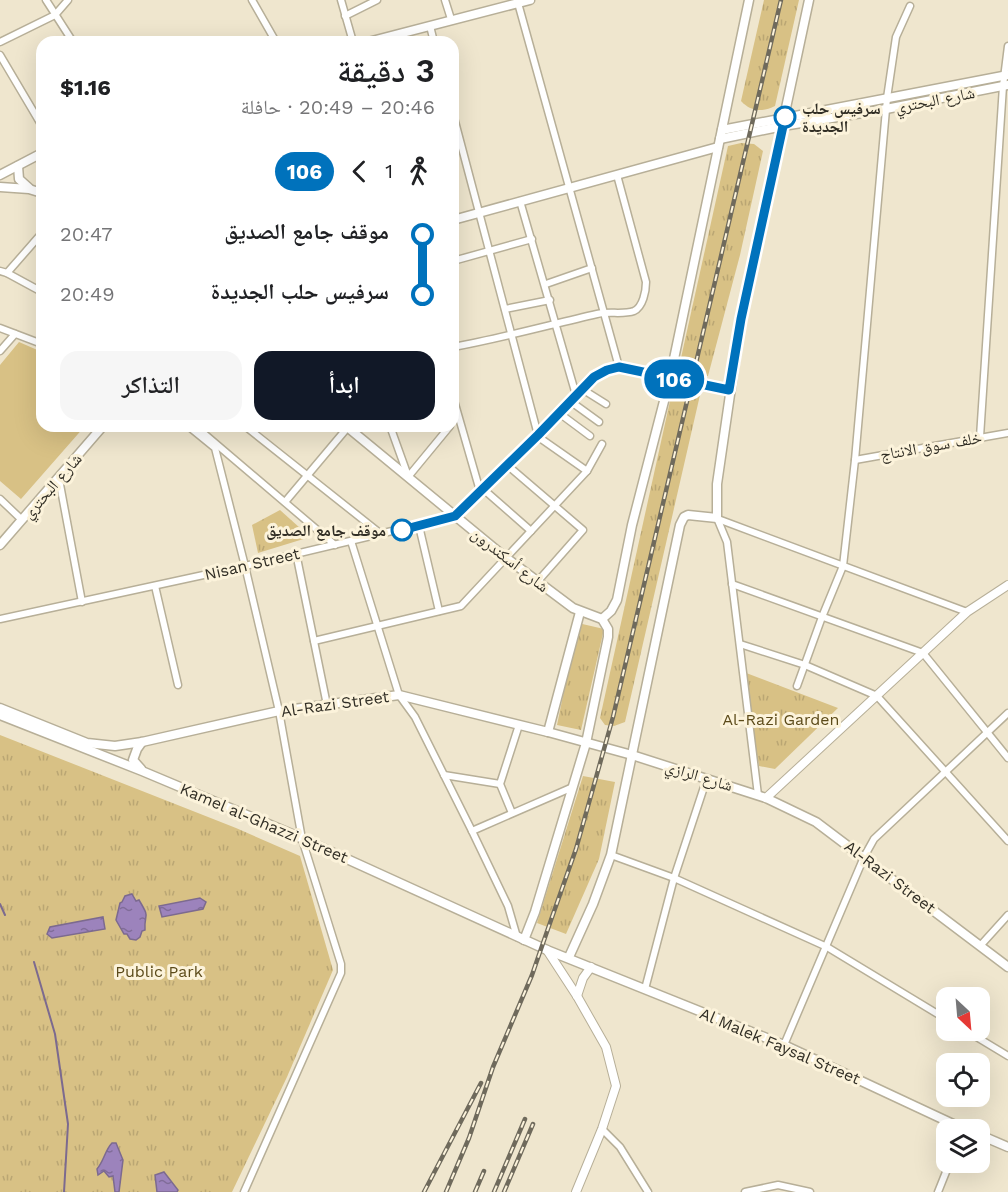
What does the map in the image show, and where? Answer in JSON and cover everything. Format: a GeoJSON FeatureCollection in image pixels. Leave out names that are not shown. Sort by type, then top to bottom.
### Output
{"type":"FeatureCollection","features":[{"type":"Feature","properties":{"kind":"main road"},"geometry":{"type":"LineString","coordinates":[[391,36],[530,0]]}},
{"type":"Feature","properties":{"kind":"main road"},"geometry":{"type":"LineString","coordinates":[[520,938],[535,912],[586,743],[608,637],[606,625],[602,619],[611,611],[616,600],[632,525],[670,378],[749,0]]}},
{"type":"Feature","properties":{"kind":"main road"},"geometry":{"type":"LineString","coordinates":[[569,957],[593,904],[611,855],[680,525],[684,517],[688,515],[717,518],[716,492],[729,390],[743,308],[809,0]]}},
{"type":"Feature","properties":{"kind":"main road"},"geometry":{"type":"LineString","coordinates":[[784,121],[1006,75]]}},
{"type":"Feature","properties":{"kind":"main road","name":"شارع البحتري"},"geometry":{"type":"LineString","coordinates":[[459,218],[617,175],[720,139],[784,121],[886,109],[1005,86]]}},
{"type":"Feature","properties":{"kind":"main road"},"geometry":{"type":"LineString","coordinates":[[0,175],[36,156]]}},
{"type":"Feature","properties":{"kind":"main road"},"geometry":{"type":"LineString","coordinates":[[18,166],[19,179],[29,189]]}},
{"type":"Feature","properties":{"kind":"main road"},"geometry":{"type":"LineString","coordinates":[[0,187],[36,191]]}},
{"type":"Feature","properties":{"kind":"main road","name":"شارع البحتري"},"geometry":{"type":"LineString","coordinates":[[0,545],[98,432]]}},
{"type":"Feature","properties":{"kind":"main road","name":"شارع أسكندرون"},"geometry":{"type":"LineString","coordinates":[[353,432],[505,557],[580,612],[593,614],[602,619]]}},
{"type":"Feature","properties":{"kind":"main road"},"geometry":{"type":"LineString","coordinates":[[548,732],[580,612]]}},
{"type":"Feature","properties":{"kind":"main road","name":"Al-Razi Street"},"geometry":{"type":"LineString","coordinates":[[142,742],[279,711],[399,695],[519,724],[632,755]]}},
{"type":"Feature","properties":{"kind":"main road"},"geometry":{"type":"LineString","coordinates":[[0,708],[87,743],[115,746],[142,742]]}},
{"type":"Feature","properties":{"kind":"main road","name":"Kamel al-Ghazzi Street"},"geometry":{"type":"LineString","coordinates":[[0,714],[302,838],[520,938]]}},
{"type":"Feature","properties":{"kind":"main road"},"geometry":{"type":"LineString","coordinates":[[142,742],[133,760],[142,771]]}},
{"type":"Feature","properties":{"kind":"main road","name":"شارع الرازي"},"geometry":{"type":"LineString","coordinates":[[632,755],[762,796]]}},
{"type":"Feature","properties":{"kind":"main road","name":"Al-Razi Street"},"geometry":{"type":"LineString","coordinates":[[762,796],[816,822],[1008,967]]}},
{"type":"Feature","properties":{"kind":"main road","name":"Al Malek Faysal Street"},"geometry":{"type":"LineString","coordinates":[[520,938],[784,1045],[943,1119]]}},
{"type":"Feature","properties":{"kind":"main road"},"geometry":{"type":"LineString","coordinates":[[990,1139],[1008,1147]]}},
{"type":"Feature","properties":{"kind":"street"},"geometry":{"type":"LineString","coordinates":[[46,0],[69,36]]}},
{"type":"Feature","properties":{"kind":"street"},"geometry":{"type":"LineString","coordinates":[[0,42],[55,15],[68,0]]}},
{"type":"Feature","properties":{"kind":"street"},"geometry":{"type":"LineString","coordinates":[[252,0],[273,36]]}},
{"type":"Feature","properties":{"kind":"street"},"geometry":{"type":"LineString","coordinates":[[341,0],[351,36]]}},
{"type":"Feature","properties":{"kind":"street"},"geometry":{"type":"LineString","coordinates":[[345,16],[377,0]]}},
{"type":"Feature","properties":{"kind":"street"},"geometry":{"type":"LineString","coordinates":[[445,0],[452,19]]}},
{"type":"Feature","properties":{"kind":"street"},"geometry":{"type":"LineString","coordinates":[[518,3],[619,367]]}},
{"type":"Feature","properties":{"kind":"street"},"geometry":{"type":"LineString","coordinates":[[797,686],[843,566],[855,460],[887,98],[896,37],[910,6]]}},
{"type":"Feature","properties":{"kind":"street"},"geometry":{"type":"LineString","coordinates":[[430,26],[432,36]]}},
{"type":"Feature","properties":{"kind":"street"},"geometry":{"type":"LineString","coordinates":[[980,437],[1008,46]]}},
{"type":"Feature","properties":{"kind":"street"},"geometry":{"type":"LineString","coordinates":[[0,55],[36,116]]}},
{"type":"Feature","properties":{"kind":"street"},"geometry":{"type":"LineString","coordinates":[[459,137],[538,436],[587,471]]}},
{"type":"Feature","properties":{"kind":"street"},"geometry":{"type":"LineString","coordinates":[[459,346],[512,336],[605,312],[633,311],[640,306],[646,286],[617,175]]}},
{"type":"Feature","properties":{"kind":"street"},"geometry":{"type":"LineString","coordinates":[[520,201],[579,392],[606,404]]}},
{"type":"Feature","properties":{"kind":"street"},"geometry":{"type":"LineString","coordinates":[[36,239],[3,272],[36,289]]}},
{"type":"Feature","properties":{"kind":"street"},"geometry":{"type":"LineString","coordinates":[[459,259],[532,239]]}},
{"type":"Feature","properties":{"kind":"street"},"geometry":{"type":"LineString","coordinates":[[546,284],[592,268]]}},
{"type":"Feature","properties":{"kind":"street"},"geometry":{"type":"LineString","coordinates":[[505,309],[550,300]]}},
{"type":"Feature","properties":{"kind":"street"},"geometry":{"type":"LineString","coordinates":[[0,328],[36,342]]}},
{"type":"Feature","properties":{"kind":"street"},"geometry":{"type":"LineString","coordinates":[[0,351],[15,334]]}},
{"type":"Feature","properties":{"kind":"street"},"geometry":{"type":"LineString","coordinates":[[455,516],[538,436],[594,377],[607,370],[619,367],[729,390]]}},
{"type":"Feature","properties":{"kind":"street"},"geometry":{"type":"LineString","coordinates":[[570,401],[599,422]]}},
{"type":"Feature","properties":{"kind":"street"},"geometry":{"type":"LineString","coordinates":[[559,413],[590,436]]}},
{"type":"Feature","properties":{"kind":"street"},"geometry":{"type":"LineString","coordinates":[[459,419],[481,489],[531,531]]}},
{"type":"Feature","properties":{"kind":"street"},"geometry":{"type":"LineString","coordinates":[[195,432],[214,448],[279,711],[302,838],[341,964],[341,973],[244,1192]]}},
{"type":"Feature","properties":{"kind":"street"},"geometry":{"type":"LineString","coordinates":[[202,432],[335,544]]}},
{"type":"Feature","properties":{"kind":"street"},"geometry":{"type":"LineString","coordinates":[[253,432],[381,534]]}},
{"type":"Feature","properties":{"kind":"street"},"geometry":{"type":"LineString","coordinates":[[285,502],[343,432]]}},
{"type":"Feature","properties":{"kind":"street"},"geometry":{"type":"LineString","coordinates":[[392,432],[408,477]]}},
{"type":"Feature","properties":{"kind":"street"},"geometry":{"type":"LineString","coordinates":[[408,477],[445,432]]}},
{"type":"Feature","properties":{"kind":"street","name":"خلف سوق الانتاج"},"geometry":{"type":"LineString","coordinates":[[855,460],[1008,433]]}},
{"type":"Feature","properties":{"kind":"street"},"geometry":{"type":"LineString","coordinates":[[314,641],[461,606],[587,471],[602,444]]}},
{"type":"Feature","properties":{"kind":"street"},"geometry":{"type":"LineString","coordinates":[[507,465],[583,530],[538,581]]}},
{"type":"Feature","properties":{"kind":"street"},"geometry":{"type":"LineString","coordinates":[[59,479],[82,602]]}},
{"type":"Feature","properties":{"kind":"street"},"geometry":{"type":"LineString","coordinates":[[0,499],[22,520]]}},
{"type":"Feature","properties":{"kind":"street","name":"Nisan Street"},"geometry":{"type":"LineString","coordinates":[[0,619],[245,566],[455,516]]}},
{"type":"Feature","properties":{"kind":"street"},"geometry":{"type":"LineString","coordinates":[[717,518],[967,612]]}},
{"type":"Feature","properties":{"kind":"street"},"geometry":{"type":"LineString","coordinates":[[717,518],[728,542],[762,796]]}},
{"type":"Feature","properties":{"kind":"street"},"geometry":{"type":"LineString","coordinates":[[419,526],[439,611]]}},
{"type":"Feature","properties":{"kind":"street"},"geometry":{"type":"LineString","coordinates":[[351,541],[399,695],[416,717],[508,906],[520,938]]}},
{"type":"Feature","properties":{"kind":"street"},"geometry":{"type":"LineString","coordinates":[[296,553],[327,705]]}},
{"type":"Feature","properties":{"kind":"street"},"geometry":{"type":"LineString","coordinates":[[732,584],[923,653],[1008,758]]}},
{"type":"Feature","properties":{"kind":"street"},"geometry":{"type":"LineString","coordinates":[[762,796],[877,696],[967,612],[1008,585]]}},
{"type":"Feature","properties":{"kind":"street"},"geometry":{"type":"LineString","coordinates":[[155,586],[178,686]]}},
{"type":"Feature","properties":{"kind":"street"},"geometry":{"type":"LineString","coordinates":[[740,644],[805,665],[877,696],[1008,841]]}},
{"type":"Feature","properties":{"kind":"street"},"geometry":{"type":"LineString","coordinates":[[784,1045],[864,857],[874,839],[1008,713]]}},
{"type":"Feature","properties":{"kind":"street"},"geometry":{"type":"LineString","coordinates":[[512,813],[500,784],[519,724]]}},
{"type":"Feature","properties":{"kind":"street"},"geometry":{"type":"LineString","coordinates":[[444,775],[500,784]]}},
{"type":"Feature","properties":{"kind":"street"},"geometry":{"type":"LineString","coordinates":[[645,989],[674,878],[707,778]]}},
{"type":"Feature","properties":{"kind":"street"},"geometry":{"type":"LineString","coordinates":[[472,831],[573,787]]}},
{"type":"Feature","properties":{"kind":"street"},"geometry":{"type":"LineString","coordinates":[[611,855],[674,878],[827,947],[936,1013]]}},
{"type":"Feature","properties":{"kind":"street"},"geometry":{"type":"LineString","coordinates":[[980,946],[1008,915]]}},
{"type":"Feature","properties":{"kind":"street"},"geometry":{"type":"LineString","coordinates":[[547,950],[606,1047],[616,1086],[602,1130],[576,1192]]}},
{"type":"Feature","properties":{"kind":"street"},"geometry":{"type":"LineString","coordinates":[[577,996],[583,978],[591,967]]}},
{"type":"Feature","properties":{"kind":"street"},"geometry":{"type":"LineString","coordinates":[[983,1041],[1008,1056]]}},
{"type":"Feature","properties":{"kind":"street"},"geometry":{"type":"LineString","coordinates":[[602,1130],[620,1147],[648,1192]]}},
{"type":"Feature","properties":{"kind":"street"},"geometry":{"type":"LineString","coordinates":[[938,1192],[946,1173]]}},
{"type":"Feature","properties":{"kind":"street"},"geometry":{"type":"LineString","coordinates":[[745,1192],[778,1185],[810,1192]]}},
{"type":"Feature","properties":{"kind":"green space"},"geometry":{"type":"Polygon","coordinates":[[[764,0],[799,0],[775,106],[757,110],[741,101],[764,0]]]}},
{"type":"Feature","properties":{"kind":"green space"},"geometry":{"type":"Polygon","coordinates":[[[741,143],[754,144],[763,151],[740,255],[708,376],[696,376],[679,367],[728,146],[741,143]]]}},
{"type":"Feature","properties":{"kind":"green space"},"geometry":{"type":"Polygon","coordinates":[[[19,342],[36,349],[36,432],[80,432],[21,499],[0,481],[0,365],[19,342]]]}},
{"type":"Feature","properties":{"kind":"green space"},"geometry":{"type":"Polygon","coordinates":[[[683,389],[700,395],[625,722],[614,726],[605,725],[600,718],[672,392],[683,389]]]}},
{"type":"Feature","properties":{"kind":"green space"},"geometry":{"type":"Polygon","coordinates":[[[280,510],[310,537],[258,553],[252,525],[280,510]]]}},
{"type":"Feature","properties":{"kind":"green space"},"geometry":{"type":"Polygon","coordinates":[[[578,623],[604,629],[581,730],[557,725],[578,623]]]}},
{"type":"Feature","properties":{"kind":"green space","name":"Al-Razi Garden"},"geometry":{"type":"Polygon","coordinates":[[[741,671],[838,708],[775,769],[759,766],[741,671]]]}},
{"type":"Feature","properties":{"kind":"green space","name":"Public Park"},"geometry":{"type":"Polygon","coordinates":[[[0,735],[236,828],[300,856],[333,970],[287,1077],[232,1192],[0,1192],[0,735]]]}},
{"type":"Feature","properties":{"kind":"green space"},"geometry":{"type":"Polygon","coordinates":[[[583,776],[615,782],[599,859],[566,934],[537,923],[583,776]]]}},
{"type":"Feature","properties":{"kind":"water"},"geometry":{"type":"Polygon","coordinates":[[[132,894],[136,901],[139,900],[146,915],[145,930],[136,940],[124,934],[116,920],[120,903],[125,896],[132,894]]]}},
{"type":"Feature","properties":{"kind":"water"},"geometry":{"type":"Polygon","coordinates":[[[200,898],[206,902],[203,909],[162,917],[159,906],[200,898]]]}},
{"type":"Feature","properties":{"kind":"water"},"geometry":{"type":"Polygon","coordinates":[[[103,917],[105,929],[52,938],[47,934],[50,927],[103,917]]]}},
{"type":"Feature","properties":{"kind":"water"},"geometry":{"type":"Polygon","coordinates":[[[112,1143],[116,1143],[123,1160],[119,1192],[115,1192],[113,1176],[109,1177],[104,1171],[98,1175],[97,1169],[112,1143]]]}},
{"type":"Feature","properties":{"kind":"water"},"geometry":{"type":"Polygon","coordinates":[[[164,1172],[178,1190],[177,1192],[157,1192],[155,1175],[164,1172]]]}},
{"type":"Feature","properties":{"kind":"waterway"},"geometry":{"type":"LineString","coordinates":[[0,904],[5,915]]}},
{"type":"Feature","properties":{"kind":"waterway"},"geometry":{"type":"LineString","coordinates":[[34,962],[55,1034],[68,1124],[64,1192]]}},
{"type":"Feature","properties":{"kind":"railway"},"geometry":{"type":"LineString","coordinates":[[446,1192],[469,1138],[493,1067],[532,975],[576,849],[613,717],[781,0]]}},
{"type":"Feature","properties":{"kind":"railway"},"geometry":{"type":"LineString","coordinates":[[424,1192],[481,1083]]}},
{"type":"Feature","properties":{"kind":"railway"},"geometry":{"type":"LineString","coordinates":[[494,1192],[525,1119]]}},
{"type":"Feature","properties":{"kind":"railway"},"geometry":{"type":"LineString","coordinates":[[504,1192],[533,1124]]}},
{"type":"Feature","properties":{"kind":"railway"},"geometry":{"type":"LineString","coordinates":[[475,1192],[484,1171]]}},
{"type":"Feature","properties":{"kind":"bus line","name":"106"},"geometry":{"type":"LineString","coordinates":[[402,530],[455,516],[594,377],[607,370],[619,367],[729,390],[741,319],[785,117]]}},
{"type":"Feature","properties":{"kind":"place","name":"سرفيس حلب الجديدة"},"geometry":{"type":"Point","coordinates":[785,117]}},
{"type":"Feature","properties":{"kind":"place","name":"موقف جامع الصديق"},"geometry":{"type":"Point","coordinates":[402,530]}}]}
